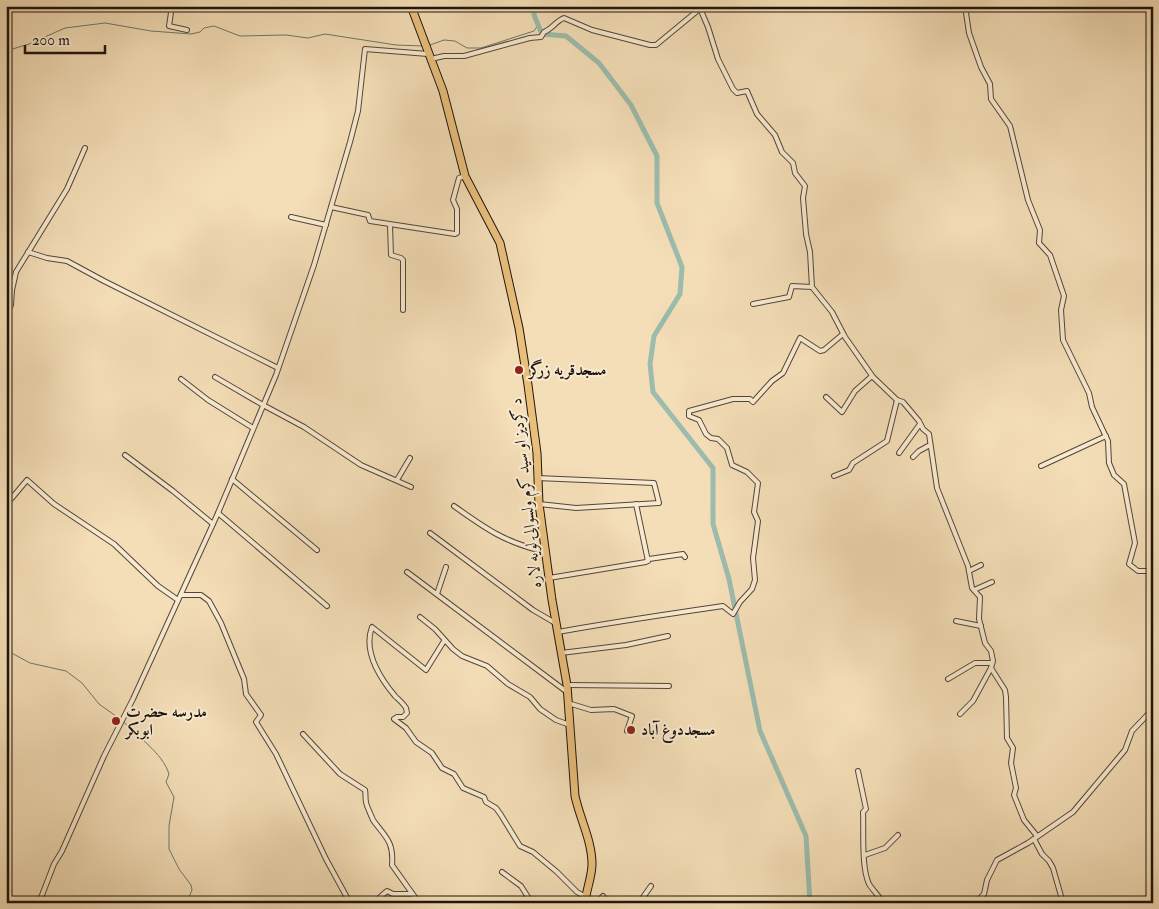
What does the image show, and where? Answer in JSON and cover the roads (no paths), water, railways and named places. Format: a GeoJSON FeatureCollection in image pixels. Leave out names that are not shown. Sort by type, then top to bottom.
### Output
{"type":"FeatureCollection","features":[{"type":"Feature","properties":{"kind":"highway","name":"د ګردیز او سید کرم ولسوالۍ لویه لاره"},"geometry":{"type":"LineString","coordinates":[[412,7],[443,91],[465,176],[500,243],[519,328],[536,453],[539,504],[567,688],[575,796],[578,812],[591,852],[592,867],[585,900]]}},
{"type":"Feature","properties":{"kind":"street"},"geometry":{"type":"LineString","coordinates":[[172,6],[169,26],[187,30]]}},
{"type":"Feature","properties":{"kind":"street"},"geometry":{"type":"LineString","coordinates":[[400,6],[412,7]]}},
{"type":"Feature","properties":{"kind":"street"},"geometry":{"type":"LineString","coordinates":[[39,903],[54,864],[62,851],[104,756],[133,699],[213,524],[278,368],[326,225],[358,111],[365,49],[429,57],[464,56],[530,38],[541,37],[544,32],[564,18],[592,30],[656,45],[696,12],[698,6]]}},
{"type":"Feature","properties":{"kind":"street"},"geometry":{"type":"LineString","coordinates":[[698,6],[708,27],[718,59],[733,89],[737,93],[748,91],[757,114],[775,135],[782,152],[794,163],[794,173],[805,186],[803,198],[806,234],[810,252],[812,287],[832,312],[843,334],[872,376],[897,400],[903,402],[923,429],[929,434],[937,488],[959,541],[974,590],[980,601],[979,618],[985,643],[990,651],[992,666],[1005,690],[1008,738],[1013,748],[1011,763],[1016,788],[1014,795],[1024,820],[1036,837],[1042,854],[1049,860],[1053,868],[1063,903]]}},
{"type":"Feature","properties":{"kind":"street"},"geometry":{"type":"LineString","coordinates":[[965,6],[969,33],[981,67],[990,84],[992,98],[1010,126],[1028,200],[1040,230],[1039,243],[1050,255],[1064,296],[1061,310],[1063,340],[1089,392],[1092,407],[1108,441],[1109,463],[1114,475],[1124,484],[1135,543],[1129,564],[1138,571],[1153,571]]}},
{"type":"Feature","properties":{"kind":"street"},"geometry":{"type":"LineString","coordinates":[[6,314],[11,305],[16,272],[67,189],[85,148]]}},
{"type":"Feature","properties":{"kind":"street"},"geometry":{"type":"LineString","coordinates":[[331,207],[368,215],[370,221],[457,234],[457,209],[453,197],[457,188],[457,181],[465,176]]}},
{"type":"Feature","properties":{"kind":"street"},"geometry":{"type":"LineString","coordinates":[[291,217],[326,225]]}},
{"type":"Feature","properties":{"kind":"street"},"geometry":{"type":"LineString","coordinates":[[390,225],[390,255],[403,260],[403,310]]}},
{"type":"Feature","properties":{"kind":"street"},"geometry":{"type":"LineString","coordinates":[[28,252],[47,258],[68,261],[278,368]]}},
{"type":"Feature","properties":{"kind":"street"},"geometry":{"type":"LineString","coordinates":[[753,304],[789,297],[792,286],[812,287]]}},
{"type":"Feature","properties":{"kind":"street"},"geometry":{"type":"LineString","coordinates":[[430,533],[557,628],[723,606],[733,614],[740,602],[752,589],[755,580],[753,558],[758,521],[754,512],[758,483],[747,472],[732,465],[727,448],[718,439],[711,438],[706,434],[699,420],[689,416],[689,411],[733,399],[750,399],[753,402],[772,381],[783,373],[800,338],[820,351],[824,350],[843,334]]}},
{"type":"Feature","properties":{"kind":"street"},"geometry":{"type":"LineString","coordinates":[[826,397],[842,412],[855,391],[872,376]]}},
{"type":"Feature","properties":{"kind":"street"},"geometry":{"type":"LineString","coordinates":[[215,377],[304,427],[361,465],[411,487]]}},
{"type":"Feature","properties":{"kind":"street"},"geometry":{"type":"LineString","coordinates":[[181,380],[208,400],[253,428]]}},
{"type":"Feature","properties":{"kind":"street"},"geometry":{"type":"LineString","coordinates":[[834,476],[849,470],[853,463],[887,441],[897,400]]}},
{"type":"Feature","properties":{"kind":"street"},"geometry":{"type":"LineString","coordinates":[[899,453],[920,424]]}},
{"type":"Feature","properties":{"kind":"street"},"geometry":{"type":"LineString","coordinates":[[1041,466],[1106,436]]}},
{"type":"Feature","properties":{"kind":"street"},"geometry":{"type":"LineString","coordinates":[[913,458],[919,451],[930,445]]}},
{"type":"Feature","properties":{"kind":"street"},"geometry":{"type":"LineString","coordinates":[[125,455],[213,524]]}},
{"type":"Feature","properties":{"kind":"street"},"geometry":{"type":"LineString","coordinates":[[397,480],[410,458]]}},
{"type":"Feature","properties":{"kind":"street"},"geometry":{"type":"LineString","coordinates":[[537,478],[654,483],[659,503],[576,508],[539,504]]}},
{"type":"Feature","properties":{"kind":"street"},"geometry":{"type":"LineString","coordinates":[[232,479],[317,550]]}},
{"type":"Feature","properties":{"kind":"street"},"geometry":{"type":"LineString","coordinates":[[6,505],[27,480],[54,504],[114,544],[158,586],[178,600]]}},
{"type":"Feature","properties":{"kind":"street"},"geometry":{"type":"LineString","coordinates":[[636,504],[648,561]]}},
{"type":"Feature","properties":{"kind":"street"},"geometry":{"type":"LineString","coordinates":[[454,506],[508,541],[546,552]]}},
{"type":"Feature","properties":{"kind":"street"},"geometry":{"type":"LineString","coordinates":[[218,512],[328,606]]}},
{"type":"Feature","properties":{"kind":"street"},"geometry":{"type":"LineString","coordinates":[[549,578],[648,561],[649,559],[683,554],[685,557]]}},
{"type":"Feature","properties":{"kind":"street"},"geometry":{"type":"LineString","coordinates":[[969,571],[981,566]]}},
{"type":"Feature","properties":{"kind":"street"},"geometry":{"type":"LineString","coordinates":[[437,594],[446,567]]}},
{"type":"Feature","properties":{"kind":"street"},"geometry":{"type":"LineString","coordinates":[[407,572],[567,688],[669,686]]}},
{"type":"Feature","properties":{"kind":"street"},"geometry":{"type":"LineString","coordinates":[[974,590],[992,582]]}},
{"type":"Feature","properties":{"kind":"street"},"geometry":{"type":"LineString","coordinates":[[180,595],[201,595],[208,601],[220,623],[244,679],[246,694],[261,715],[256,722],[276,754],[326,859],[350,903]]}},
{"type":"Feature","properties":{"kind":"street"},"geometry":{"type":"LineString","coordinates":[[420,617],[462,656],[487,666],[508,684],[530,697],[540,709],[556,720],[570,725]]}},
{"type":"Feature","properties":{"kind":"street"},"geometry":{"type":"LineString","coordinates":[[956,621],[981,626]]}},
{"type":"Feature","properties":{"kind":"street"},"geometry":{"type":"LineString","coordinates":[[444,641],[426,670],[372,627],[370,634],[371,651],[378,675],[406,708],[407,713],[402,717],[394,719],[406,728],[416,742],[432,753],[442,768],[454,774],[463,788],[484,797],[486,802],[496,808],[520,846],[533,852],[557,872],[585,900]]}},
{"type":"Feature","properties":{"kind":"street"},"geometry":{"type":"LineString","coordinates":[[561,653],[626,645],[668,636]]}},
{"type":"Feature","properties":{"kind":"street"},"geometry":{"type":"LineString","coordinates":[[948,679],[975,663],[992,666]]}},
{"type":"Feature","properties":{"kind":"street"},"geometry":{"type":"LineString","coordinates":[[960,714],[974,701],[992,666]]}},
{"type":"Feature","properties":{"kind":"street"},"geometry":{"type":"LineString","coordinates":[[568,703],[591,710],[614,709],[632,716],[627,731]]}},
{"type":"Feature","properties":{"kind":"street"},"geometry":{"type":"LineString","coordinates":[[975,903],[984,894],[987,880],[995,862],[1073,812],[1125,750],[1132,732],[1153,709]]}},
{"type":"Feature","properties":{"kind":"street"},"geometry":{"type":"LineString","coordinates":[[303,734],[340,774],[365,790],[366,803],[372,818],[386,835],[393,856],[392,865],[419,903]]}},
{"type":"Feature","properties":{"kind":"street"},"geometry":{"type":"LineString","coordinates":[[858,771],[866,809],[863,812],[862,841],[866,871],[869,885],[875,890],[883,903]]}},
{"type":"Feature","properties":{"kind":"street"},"geometry":{"type":"LineString","coordinates":[[864,855],[885,848],[898,836]]}},
{"type":"Feature","properties":{"kind":"street"},"geometry":{"type":"LineString","coordinates":[[502,872],[521,886],[528,896],[521,903]]}},
{"type":"Feature","properties":{"kind":"street"},"geometry":{"type":"LineString","coordinates":[[639,903],[651,886]]}},
{"type":"Feature","properties":{"kind":"street"},"geometry":{"type":"LineString","coordinates":[[378,903],[380,897],[387,891],[393,894],[412,894]]}},
{"type":"Feature","properties":{"kind":"street"},"geometry":{"type":"LineString","coordinates":[[597,903],[604,896],[607,903]]}},
{"type":"Feature","properties":{"kind":"waterway"},"geometry":{"type":"LineString","coordinates":[[535,6],[534,15],[542,34],[566,36],[599,63],[631,105],[657,156],[657,203],[682,267],[680,294],[654,336],[650,364],[653,392],[713,468],[713,524],[729,579],[760,731],[806,836],[810,903]]}},
{"type":"Feature","properties":{"kind":"waterway"},"geometry":{"type":"LineString","coordinates":[[6,51],[29,44],[65,28],[105,23],[151,31],[191,34],[214,26],[240,36],[286,35],[308,38],[325,34],[396,45],[423,46]]}},
{"type":"Feature","properties":{"kind":"waterway"},"geometry":{"type":"LineString","coordinates":[[430,45],[444,40],[455,41],[467,48],[481,48],[534,31],[538,25]]}},
{"type":"Feature","properties":{"kind":"waterway"},"geometry":{"type":"LineString","coordinates":[[6,650],[30,663],[66,671],[82,683],[99,704],[120,719]]}},
{"type":"Feature","properties":{"kind":"waterway"},"geometry":{"type":"LineString","coordinates":[[123,721],[155,752],[166,766],[169,774],[166,782],[174,797],[169,826],[169,849],[179,869],[191,885],[192,890],[189,897],[195,903]]}},
{"type":"Feature","properties":{"kind":"place","name":"مسجدقریه زرگر"},"geometry":{"type":"Point","coordinates":[519,370]}},
{"type":"Feature","properties":{"kind":"place","name":"مدرسه حضرت ابوبکر"},"geometry":{"type":"Point","coordinates":[116,721]}},
{"type":"Feature","properties":{"kind":"place","name":"مسجددوغ آباد"},"geometry":{"type":"Point","coordinates":[631,730]}}]}
